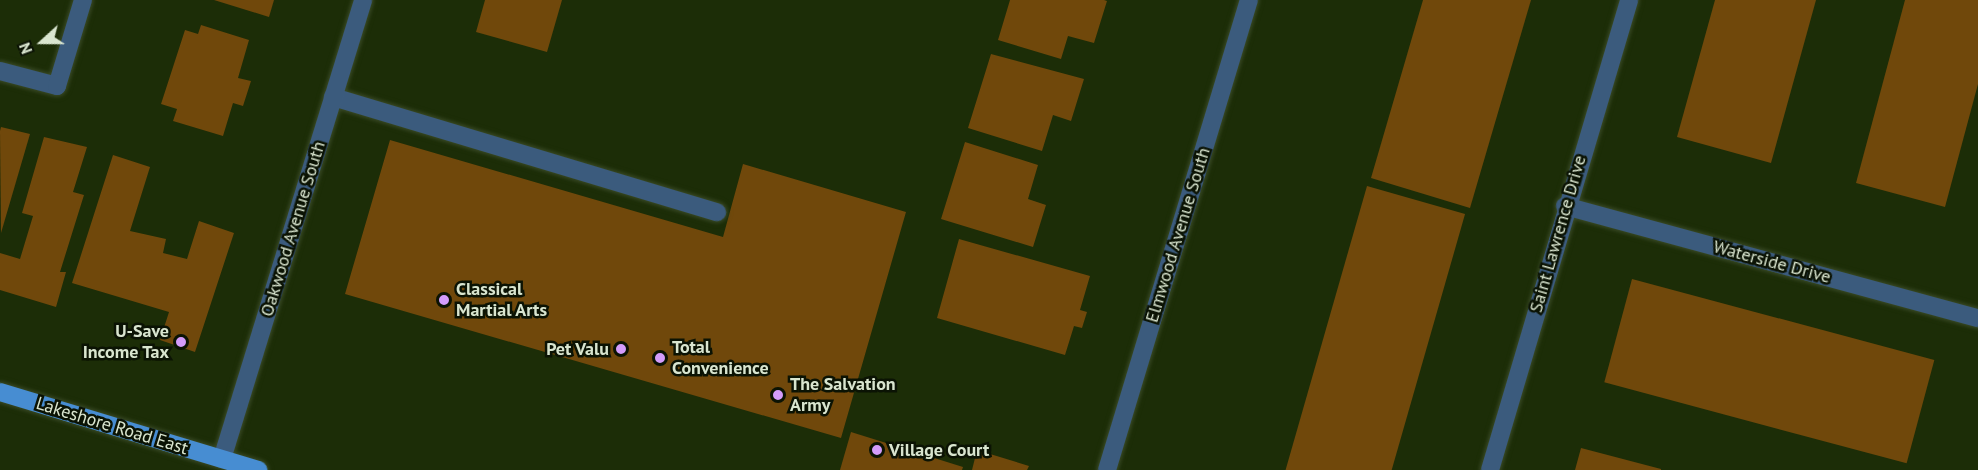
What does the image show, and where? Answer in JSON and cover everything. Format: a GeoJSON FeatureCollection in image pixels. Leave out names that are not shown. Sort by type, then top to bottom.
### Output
{"type":"FeatureCollection","features":[{"type":"Feature","properties":{"kind":"main road","name":"Lakeshore Road East"},"geometry":{"type":"LineString","coordinates":[[0,392],[259,470]]}},
{"type":"Feature","properties":{"kind":"street"},"geometry":{"type":"LineString","coordinates":[[0,70],[57,87],[83,0]]}},
{"type":"Feature","properties":{"kind":"street","name":"Oakwood Avenue South"},"geometry":{"type":"LineString","coordinates":[[222,459],[363,0]]}},
{"type":"Feature","properties":{"kind":"street","name":"Elmwood Avenue South"},"geometry":{"type":"LineString","coordinates":[[1107,470],[1249,0]]}},
{"type":"Feature","properties":{"kind":"street","name":"Saint Lawrence Drive"},"geometry":{"type":"LineString","coordinates":[[1490,470],[1566,206],[1629,0]]}},
{"type":"Feature","properties":{"kind":"street"},"geometry":{"type":"LineString","coordinates":[[333,97],[717,212]]}},
{"type":"Feature","properties":{"kind":"street","name":"Waterside Drive"},"geometry":{"type":"LineString","coordinates":[[1566,206],[1978,318]]}},
{"type":"Feature","properties":{"kind":"building"},"geometry":{"type":"Polygon","coordinates":[[[214,0],[274,0],[269,17],[214,0]]]}},
{"type":"Feature","properties":{"kind":"building"},"geometry":{"type":"Polygon","coordinates":[[[485,0],[562,0],[547,52],[476,32],[485,0]]]}},
{"type":"Feature","properties":{"kind":"building"},"geometry":{"type":"Polygon","coordinates":[[[1010,0],[1107,1],[1094,43],[1068,36],[1061,59],[998,40],[1010,0]]]}},
{"type":"Feature","properties":{"kind":"building"},"geometry":{"type":"Polygon","coordinates":[[[1423,0],[1531,0],[1470,208],[1371,178],[1423,0]]]}},
{"type":"Feature","properties":{"kind":"building"},"geometry":{"type":"Polygon","coordinates":[[[1715,0],[1816,0],[1771,163],[1677,137],[1715,0]]]}},
{"type":"Feature","properties":{"kind":"building"},"geometry":{"type":"Polygon","coordinates":[[[1905,0],[1978,0],[1978,84],[1945,207],[1856,183],[1905,0]]]}},
{"type":"Feature","properties":{"kind":"building"},"geometry":{"type":"Polygon","coordinates":[[[201,25],[249,40],[238,78],[251,81],[243,106],[233,103],[223,136],[173,121],[177,109],[161,104],[185,30],[198,34],[201,25]]]}},
{"type":"Feature","properties":{"kind":"building"},"geometry":{"type":"Polygon","coordinates":[[[991,54],[1084,79],[1071,121],[1053,115],[1042,151],[968,128],[991,54]]]}},
{"type":"Feature","properties":{"kind":"building"},"geometry":{"type":"Polygon","coordinates":[[[1,127],[30,134],[1,233],[0,131],[1,127]]]}},
{"type":"Feature","properties":{"kind":"building"},"geometry":{"type":"Polygon","coordinates":[[[44,137],[87,147],[73,192],[84,195],[60,272],[66,272],[56,307],[0,290],[0,253],[20,259],[33,216],[22,213],[44,137]]]}},
{"type":"Feature","properties":{"kind":"building"},"geometry":{"type":"Polygon","coordinates":[[[390,140],[723,237],[743,164],[906,212],[841,438],[345,294],[390,140]]]}},
{"type":"Feature","properties":{"kind":"building"},"geometry":{"type":"Polygon","coordinates":[[[965,142],[1038,165],[1028,199],[1046,205],[1033,247],[941,219],[965,142]]]}},
{"type":"Feature","properties":{"kind":"building"},"geometry":{"type":"Polygon","coordinates":[[[113,155],[150,167],[130,231],[166,239],[163,253],[187,259],[199,221],[234,233],[195,352],[160,340],[169,312],[72,283],[113,155]]]}},
{"type":"Feature","properties":{"kind":"building"},"geometry":{"type":"Polygon","coordinates":[[[1367,186],[1465,214],[1392,470],[1286,470],[1367,186]]]}},
{"type":"Feature","properties":{"kind":"building"},"geometry":{"type":"Polygon","coordinates":[[[959,239],[1090,276],[1080,310],[1087,312],[1082,328],[1074,326],[1065,355],[937,318],[959,239]]]}},
{"type":"Feature","properties":{"kind":"building"},"geometry":{"type":"Polygon","coordinates":[[[1632,279],[1934,360],[1907,463],[1604,382],[1632,279]]]}},
{"type":"Feature","properties":{"kind":"building","name":"Village Court"},"geometry":{"type":"Polygon","coordinates":[[[851,432],[963,467],[962,470],[840,470],[851,432]]]}},
{"type":"Feature","properties":{"kind":"building"},"geometry":{"type":"Polygon","coordinates":[[[1581,448],[1661,469],[1661,470],[1575,470],[1581,448]]]}},
{"type":"Feature","properties":{"kind":"building"},"geometry":{"type":"Polygon","coordinates":[[[977,450],[1029,466],[1027,470],[972,470],[977,450]]]}},
{"type":"Feature","properties":{"kind":"place","name":"Classical Martial Arts"},"geometry":{"type":"Point","coordinates":[444,300]}},
{"type":"Feature","properties":{"kind":"place","name":"U-Save Income Tax"},"geometry":{"type":"Point","coordinates":[181,342]}},
{"type":"Feature","properties":{"kind":"place","name":"Pet Valu"},"geometry":{"type":"Point","coordinates":[621,349]}},
{"type":"Feature","properties":{"kind":"place","name":"Total Convenience"},"geometry":{"type":"Point","coordinates":[660,358]}},
{"type":"Feature","properties":{"kind":"place","name":"The Salvation Army"},"geometry":{"type":"Point","coordinates":[778,395]}},
{"type":"Feature","properties":{"kind":"place","name":"Village Court"},"geometry":{"type":"Point","coordinates":[877,450]}}]}
